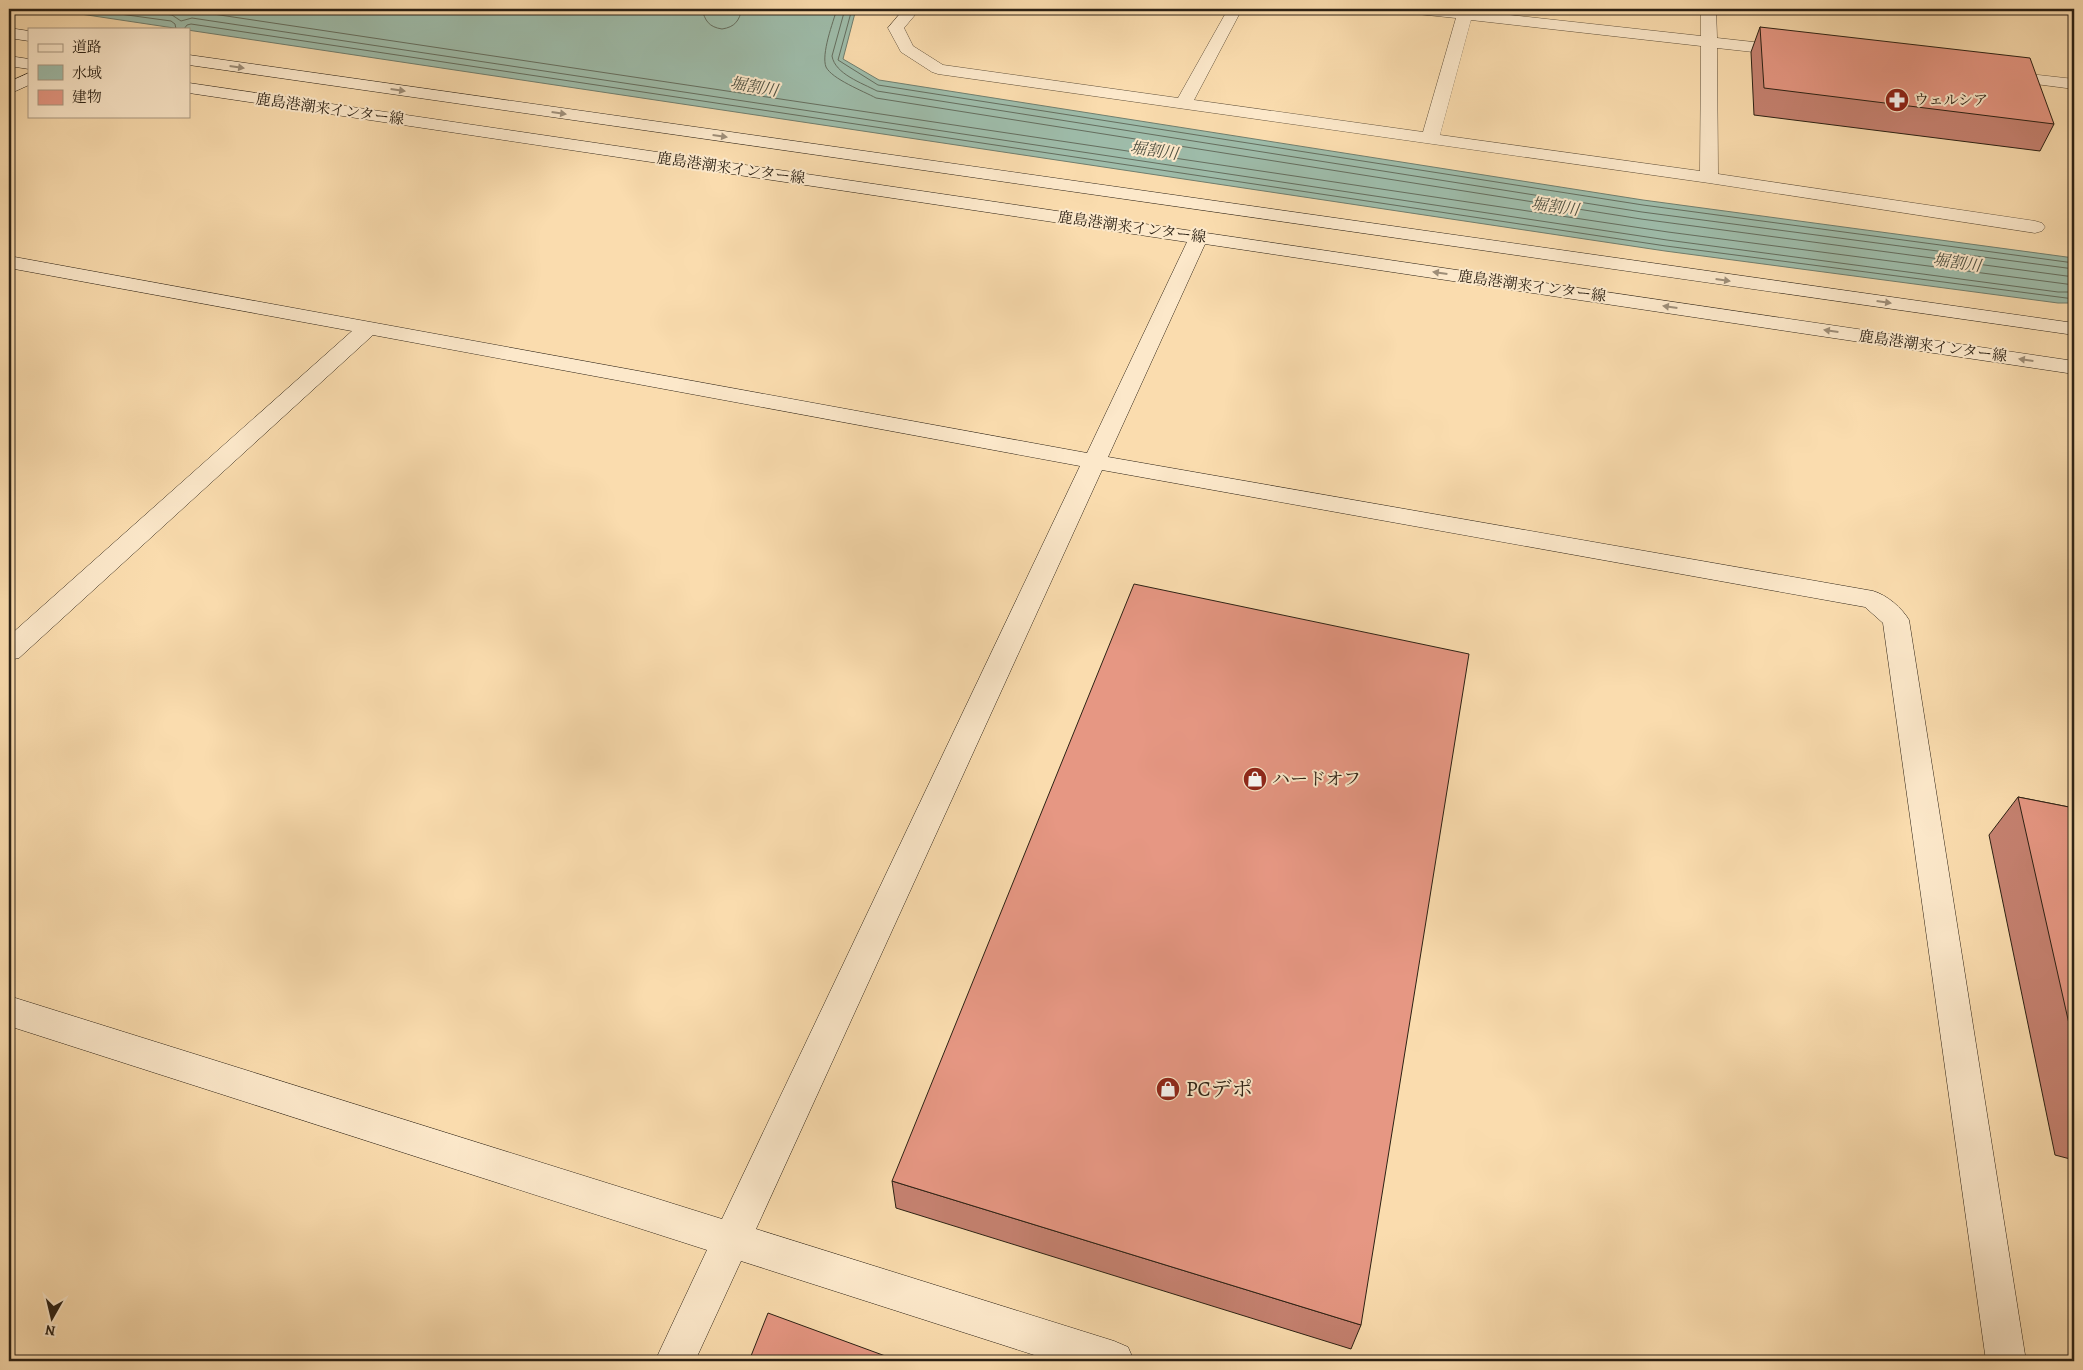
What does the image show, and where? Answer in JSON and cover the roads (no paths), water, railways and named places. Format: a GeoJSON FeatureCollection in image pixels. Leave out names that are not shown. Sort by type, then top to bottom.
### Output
{"type":"FeatureCollection","features":[{"type":"Feature","properties":{"kind":"street"},"geometry":{"type":"LineString","coordinates":[[912,9],[896,28],[907,50],[938,69],[1710,178],[2034,227]]}},
{"type":"Feature","properties":{"kind":"street"},"geometry":{"type":"LineString","coordinates":[[1184,103],[1235,9]]}},
{"type":"Feature","properties":{"kind":"street"},"geometry":{"type":"LineString","coordinates":[[1417,9],[1466,11],[1808,53]]}},
{"type":"Feature","properties":{"kind":"street"},"geometry":{"type":"LineString","coordinates":[[1709,9],[1710,178]]}},
{"type":"Feature","properties":{"kind":"street"},"geometry":{"type":"LineString","coordinates":[[1430,138],[1466,11]]}},
{"type":"Feature","properties":{"kind":"street"},"geometry":{"type":"LineString","coordinates":[[9,33],[28,36]]}},
{"type":"Feature","properties":{"kind":"street","name":"鹿島港潮来インター線"},"geometry":{"type":"LineString","coordinates":[[190,60],[2074,329]]}},
{"type":"Feature","properties":{"kind":"street"},"geometry":{"type":"LineString","coordinates":[[9,61],[28,64]]}},
{"type":"Feature","properties":{"kind":"street"},"geometry":{"type":"LineString","coordinates":[[1986,74],[2074,84]]}},
{"type":"Feature","properties":{"kind":"street"},"geometry":{"type":"LineString","coordinates":[[9,89],[28,79]]}},
{"type":"Feature","properties":{"kind":"street","name":"鹿島港潮来インター線"},"geometry":{"type":"LineString","coordinates":[[190,88],[2074,368]]}},
{"type":"Feature","properties":{"kind":"street"},"geometry":{"type":"LineString","coordinates":[[674,1361],[1199,237]]}},
{"type":"Feature","properties":{"kind":"street"},"geometry":{"type":"LineString","coordinates":[[9,262],[1093,461],[1873,600],[1896,620],[2006,1361]]}},
{"type":"Feature","properties":{"kind":"street"},"geometry":{"type":"LineString","coordinates":[[9,651],[368,328]]}},
{"type":"Feature","properties":{"kind":"street"},"geometry":{"type":"LineString","coordinates":[[9,1011],[1114,1361]]}},
{"type":"Feature","properties":{"kind":"water","name":"堀割川"},"geometry":{"type":"Polygon","coordinates":[[[47,9],[689,9],[723,11],[738,9],[862,9],[855,13],[843,59],[879,80],[1643,200],[2074,258],[2074,303],[2058,303],[1665,251],[190,30],[190,28],[174,28],[47,9]]]}},
{"type":"Feature","properties":{"kind":"place","name":"ウェルシア"},"geometry":{"type":"Point","coordinates":[1897,100]}},
{"type":"Feature","properties":{"kind":"place","name":"ハードオフ"},"geometry":{"type":"Point","coordinates":[1255,779]}},
{"type":"Feature","properties":{"kind":"place","name":"PCデポ"},"geometry":{"type":"Point","coordinates":[1168,1089]}}]}
